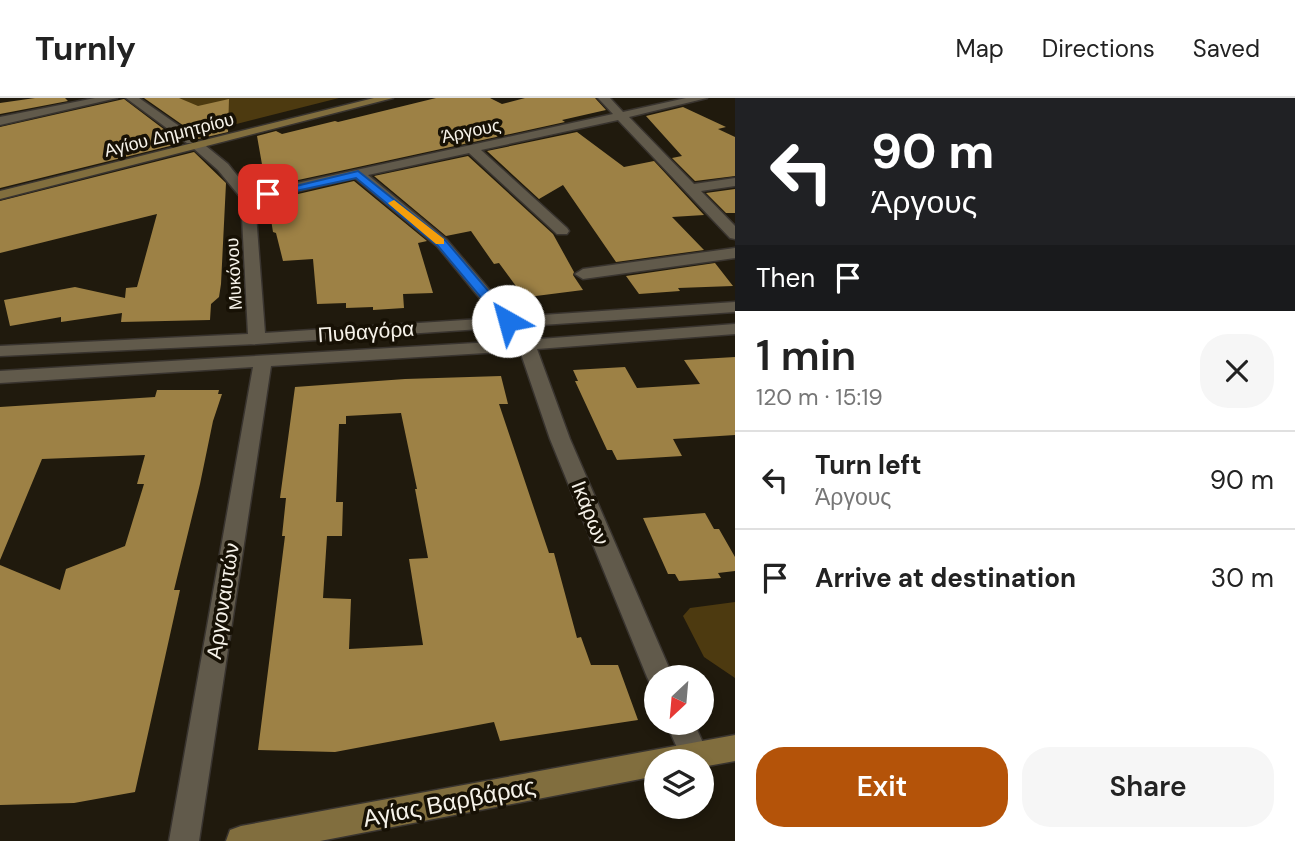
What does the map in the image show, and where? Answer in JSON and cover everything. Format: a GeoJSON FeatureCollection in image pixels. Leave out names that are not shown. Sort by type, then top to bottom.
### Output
{"type":"FeatureCollection","features":[{"type":"Feature","properties":{"kind":"main road","name":"Αγίου Δημητρίου"},"geometry":{"type":"LineString","coordinates":[[0,195],[359,98]]}},
{"type":"Feature","properties":{"kind":"main road","name":"Αγίου Δημητρίου"},"geometry":{"type":"LineString","coordinates":[[0,186],[387,98]]}},
{"type":"Feature","properties":{"kind":"main road"},"geometry":{"type":"LineString","coordinates":[[714,752],[735,748]]}},
{"type":"Feature","properties":{"kind":"main road","name":"Αγίας Βαρβάρας"},"geometry":{"type":"LineString","coordinates":[[241,841],[644,765]]}},
{"type":"Feature","properties":{"kind":"street"},"geometry":{"type":"LineString","coordinates":[[0,121],[111,98]]}},
{"type":"Feature","properties":{"kind":"street"},"geometry":{"type":"LineString","coordinates":[[132,98],[223,166],[248,198]]}},
{"type":"Feature","properties":{"kind":"street"},"geometry":{"type":"LineString","coordinates":[[604,98],[735,234]]}},
{"type":"Feature","properties":{"kind":"street","name":"Άργους"},"geometry":{"type":"LineString","coordinates":[[248,198],[701,98]]}},
{"type":"Feature","properties":{"kind":"street"},"geometry":{"type":"LineString","coordinates":[[472,149],[562,231]]}},
{"type":"Feature","properties":{"kind":"street"},"geometry":{"type":"LineString","coordinates":[[358,174],[442,243],[508,321]]}},
{"type":"Feature","properties":{"kind":"street"},"geometry":{"type":"LineString","coordinates":[[691,189],[735,182]]}},
{"type":"Feature","properties":{"kind":"street","name":"Μυκόνου"},"geometry":{"type":"LineString","coordinates":[[248,198],[260,350]]}},
{"type":"Feature","properties":{"kind":"street"},"geometry":{"type":"LineString","coordinates":[[583,274],[735,253]]}},
{"type":"Feature","properties":{"kind":"street","name":"Πυθαγόρα"},"geometry":{"type":"LineString","coordinates":[[0,377],[508,321],[735,307]]}},
{"type":"Feature","properties":{"kind":"street","name":"Πυθαγόρα"},"geometry":{"type":"LineString","coordinates":[[0,351],[527,345],[735,329]]}},
{"type":"Feature","properties":{"kind":"street","name":"Ικάρων"},"geometry":{"type":"LineString","coordinates":[[527,345],[560,439],[655,665]]}},
{"type":"Feature","properties":{"kind":"street","name":"Αργοναυτών"},"geometry":{"type":"LineString","coordinates":[[184,841],[260,350]]}},
{"type":"Feature","properties":{"kind":"shaded area"},"geometry":{"type":"Polygon","coordinates":[[[150,98],[339,98],[201,133],[150,98]]]}},
{"type":"Feature","properties":{"kind":"shaded area"},"geometry":{"type":"Polygon","coordinates":[[[735,602],[735,678],[704,657],[683,616],[690,608],[735,602]]]}},
{"type":"Feature","properties":{"kind":"building"},"geometry":{"type":"Polygon","coordinates":[[[35,98],[65,98],[68,101],[0,114],[0,103],[35,98]]]}},
{"type":"Feature","properties":{"kind":"building"},"geometry":{"type":"Polygon","coordinates":[[[144,98],[179,98],[198,106],[229,99],[228,132],[198,139],[197,135],[144,98]]]}},
{"type":"Feature","properties":{"kind":"building"},"geometry":{"type":"Polygon","coordinates":[[[436,98],[490,98],[502,104],[525,98],[595,98],[606,110],[562,120],[565,122],[266,187],[257,136],[276,131],[282,134],[436,98]]]}},
{"type":"Feature","properties":{"kind":"building"},"geometry":{"type":"Polygon","coordinates":[[[124,99],[182,143],[0,188],[0,127],[124,99]]]}},
{"type":"Feature","properties":{"kind":"building"},"geometry":{"type":"Polygon","coordinates":[[[683,107],[726,127],[718,129],[735,137],[735,176],[695,181],[672,158],[682,156],[646,116],[683,107]]]}},
{"type":"Feature","properties":{"kind":"building"},"geometry":{"type":"Polygon","coordinates":[[[577,132],[624,167],[654,161],[704,215],[672,217],[704,250],[616,262],[563,185],[539,199],[487,151],[577,132]]]}},
{"type":"Feature","properties":{"kind":"building"},"geometry":{"type":"Polygon","coordinates":[[[194,152],[226,183],[221,284],[219,297],[211,304],[210,320],[121,322],[122,313],[61,322],[61,317],[10,326],[4,300],[75,287],[125,298],[126,288],[137,287],[157,214],[0,253],[0,201],[194,152]]]}},
{"type":"Feature","properties":{"kind":"building"},"geometry":{"type":"Polygon","coordinates":[[[468,156],[553,234],[583,290],[528,297],[525,292],[521,293],[499,263],[494,264],[471,231],[446,236],[374,176],[468,156]]]}},
{"type":"Feature","properties":{"kind":"building"},"geometry":{"type":"Polygon","coordinates":[[[354,181],[427,241],[418,243],[433,293],[403,294],[404,308],[373,310],[373,307],[346,308],[346,303],[317,304],[313,259],[283,261],[276,233],[273,232],[268,201],[354,181]]]}},
{"type":"Feature","properties":{"kind":"building"},"geometry":{"type":"Polygon","coordinates":[[[735,189],[735,213],[726,213],[706,193],[735,189]]]}},
{"type":"Feature","properties":{"kind":"building"},"geometry":{"type":"Polygon","coordinates":[[[715,263],[733,286],[678,288],[680,291],[639,294],[626,276],[715,263]]]}},
{"type":"Feature","properties":{"kind":"building"},"geometry":{"type":"Polygon","coordinates":[[[735,357],[735,435],[673,439],[682,456],[617,460],[612,450],[607,450],[575,381],[578,381],[573,370],[625,367],[637,388],[700,384],[684,360],[735,357]]]}},
{"type":"Feature","properties":{"kind":"building"},"geometry":{"type":"Polygon","coordinates":[[[501,376],[508,404],[499,404],[549,553],[554,553],[577,638],[581,637],[591,665],[618,665],[638,720],[500,741],[494,722],[335,752],[258,750],[285,536],[282,536],[286,498],[280,498],[295,387],[405,379],[501,376]],[[401,413],[346,416],[346,424],[339,424],[336,502],[343,502],[342,536],[327,536],[323,598],[351,599],[349,649],[423,645],[409,559],[428,558],[401,413]]]}},
{"type":"Feature","properties":{"kind":"building"},"geometry":{"type":"Polygon","coordinates":[[[157,390],[219,390],[218,394],[222,394],[213,421],[174,590],[180,590],[135,792],[74,803],[0,805],[0,565],[60,590],[66,569],[125,546],[144,484],[137,484],[145,455],[42,459],[0,560],[0,407],[155,397],[157,390]]]}},
{"type":"Feature","properties":{"kind":"building"},"geometry":{"type":"Polygon","coordinates":[[[705,513],[714,529],[719,529],[735,557],[735,571],[718,573],[721,578],[679,581],[675,574],[668,574],[643,518],[705,513]]]}},
{"type":"Feature","properties":{"kind":"slow traffic"},"geometry":{"type":"LineString","coordinates":[[394,203],[440,242]]}},
{"type":"Feature","properties":{"kind":"route"},"geometry":{"type":"LineString","coordinates":[[268,194],[358,174],[442,243],[473,276],[508,321]]}}]}
